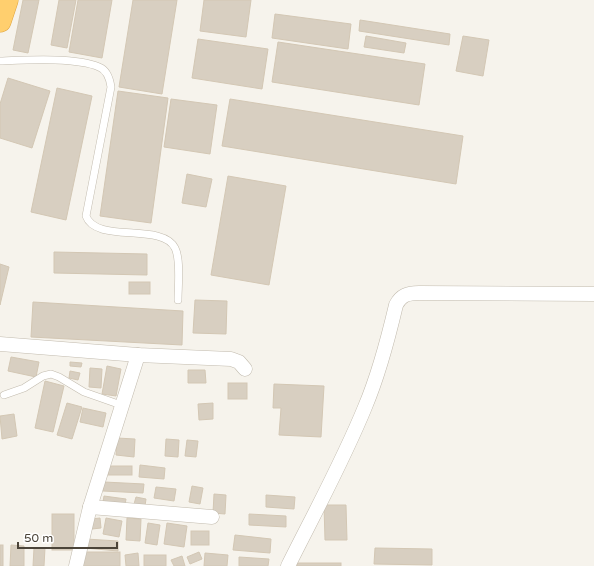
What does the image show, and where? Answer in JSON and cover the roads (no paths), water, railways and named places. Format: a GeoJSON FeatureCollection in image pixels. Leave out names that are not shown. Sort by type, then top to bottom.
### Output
{"type":"FeatureCollection","features":[{"type":"Feature","properties":{"kind":"highway"},"geometry":{"type":"LineString","coordinates":[[0,21],[7,0]]}},
{"type":"Feature","properties":{"kind":"street"},"geometry":{"type":"LineString","coordinates":[[288,566],[366,406],[396,305],[402,296],[419,292],[594,294]]}},
{"type":"Feature","properties":{"kind":"street"},"geometry":{"type":"LineString","coordinates":[[0,344],[138,355],[231,359],[239,362],[245,369]]}},
{"type":"Feature","properties":{"kind":"street"},"geometry":{"type":"LineString","coordinates":[[76,566],[90,508],[121,405],[138,355]]}},
{"type":"Feature","properties":{"kind":"street"},"geometry":{"type":"LineString","coordinates":[[90,508],[212,517]]}},
{"type":"Feature","properties":{"kind":"lane"},"geometry":{"type":"LineString","coordinates":[[0,61],[72,61],[100,67],[105,71],[111,88],[86,216],[90,224],[109,230],[160,237],[171,242],[177,254],[178,300]]}},
{"type":"Feature","properties":{"kind":"lane"},"geometry":{"type":"LineString","coordinates":[[4,395],[24,388],[43,376],[51,374],[84,392],[121,405]]}}]}
